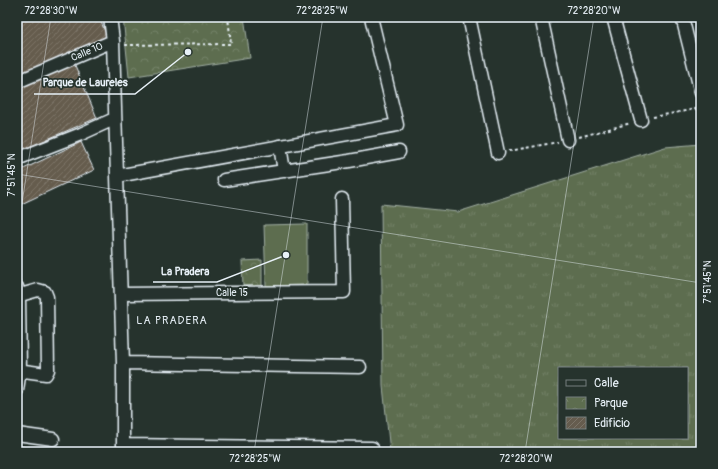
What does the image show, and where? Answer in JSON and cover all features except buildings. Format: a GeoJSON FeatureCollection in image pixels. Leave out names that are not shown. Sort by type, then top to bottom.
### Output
{"type":"FeatureCollection","features":[{"type":"Feature","properties":{"kind":"street"},"geometry":{"type":"LineString","coordinates":[[110,17],[121,294],[123,448],[372,448]]}},
{"type":"Feature","properties":{"kind":"street"},"geometry":{"type":"LineString","coordinates":[[117,176],[397,125],[371,17]]}},
{"type":"Feature","properties":{"kind":"street"},"geometry":{"type":"LineString","coordinates":[[469,17],[498,153]]}},
{"type":"Feature","properties":{"kind":"street"},"geometry":{"type":"LineString","coordinates":[[541,17],[568,140]]}},
{"type":"Feature","properties":{"kind":"street"},"geometry":{"type":"LineString","coordinates":[[613,17],[641,120]]}},
{"type":"Feature","properties":{"kind":"street"},"geometry":{"type":"LineString","coordinates":[[682,17],[701,92]]}},
{"type":"Feature","properties":{"kind":"street","name":"Calle 10"},"geometry":{"type":"LineString","coordinates":[[17,82],[112,41]]}},
{"type":"Feature","properties":{"kind":"street"},"geometry":{"type":"LineString","coordinates":[[17,159],[81,134],[114,119]]}},
{"type":"Feature","properties":{"kind":"street"},"geometry":{"type":"LineString","coordinates":[[280,146],[284,171]]}},
{"type":"Feature","properties":{"kind":"street"},"geometry":{"type":"LineString","coordinates":[[224,180],[399,152]]}},
{"type":"Feature","properties":{"kind":"street","name":"Calle 15"},"geometry":{"type":"LineString","coordinates":[[121,294],[344,292],[342,199]]}},
{"type":"Feature","properties":{"kind":"street"},"geometry":{"type":"LineString","coordinates":[[17,390],[18,293],[38,290],[44,292],[47,297],[48,370],[46,374],[18,370]]}},
{"type":"Feature","properties":{"kind":"street"},"geometry":{"type":"LineString","coordinates":[[123,363],[360,367]]}},
{"type":"Feature","properties":{"kind":"street"},"geometry":{"type":"LineString","coordinates":[[17,434],[53,439]]}},
{"type":"Feature","properties":{"kind":"path"},"geometry":{"type":"LineString","coordinates":[[112,41],[126,45],[230,44],[228,17]]}},
{"type":"Feature","properties":{"kind":"path"},"geometry":{"type":"LineString","coordinates":[[498,153],[568,140],[641,120],[701,108]]}},
{"type":"Feature","properties":{"kind":"green space"},"geometry":{"type":"Polygon","coordinates":[[[123,17],[244,17],[250,58],[129,77],[123,17]]]}},
{"type":"Feature","properties":{"kind":"green space"},"geometry":{"type":"Polygon","coordinates":[[[701,144],[701,452],[390,452],[383,386],[381,204],[458,212],[665,147],[701,144]]]}},
{"type":"Feature","properties":{"kind":"green space"},"geometry":{"type":"Polygon","coordinates":[[[307,224],[307,285],[266,286],[264,225],[307,224]]]}},
{"type":"Feature","properties":{"kind":"green space"},"geometry":{"type":"Polygon","coordinates":[[[262,260],[262,286],[243,287],[242,261],[262,260]]]}},
{"type":"Feature","properties":{"kind":"place","name":"Parque de Laureles"},"geometry":{"type":"Point","coordinates":[188,52]}},
{"type":"Feature","properties":{"kind":"place","name":"La Pradera"},"geometry":{"type":"Point","coordinates":[286,255]}},
{"type":"Feature","properties":{"kind":"district","name":"LA PRADERA"},"geometry":{"type":"Point","coordinates":[172,320]}}]}
